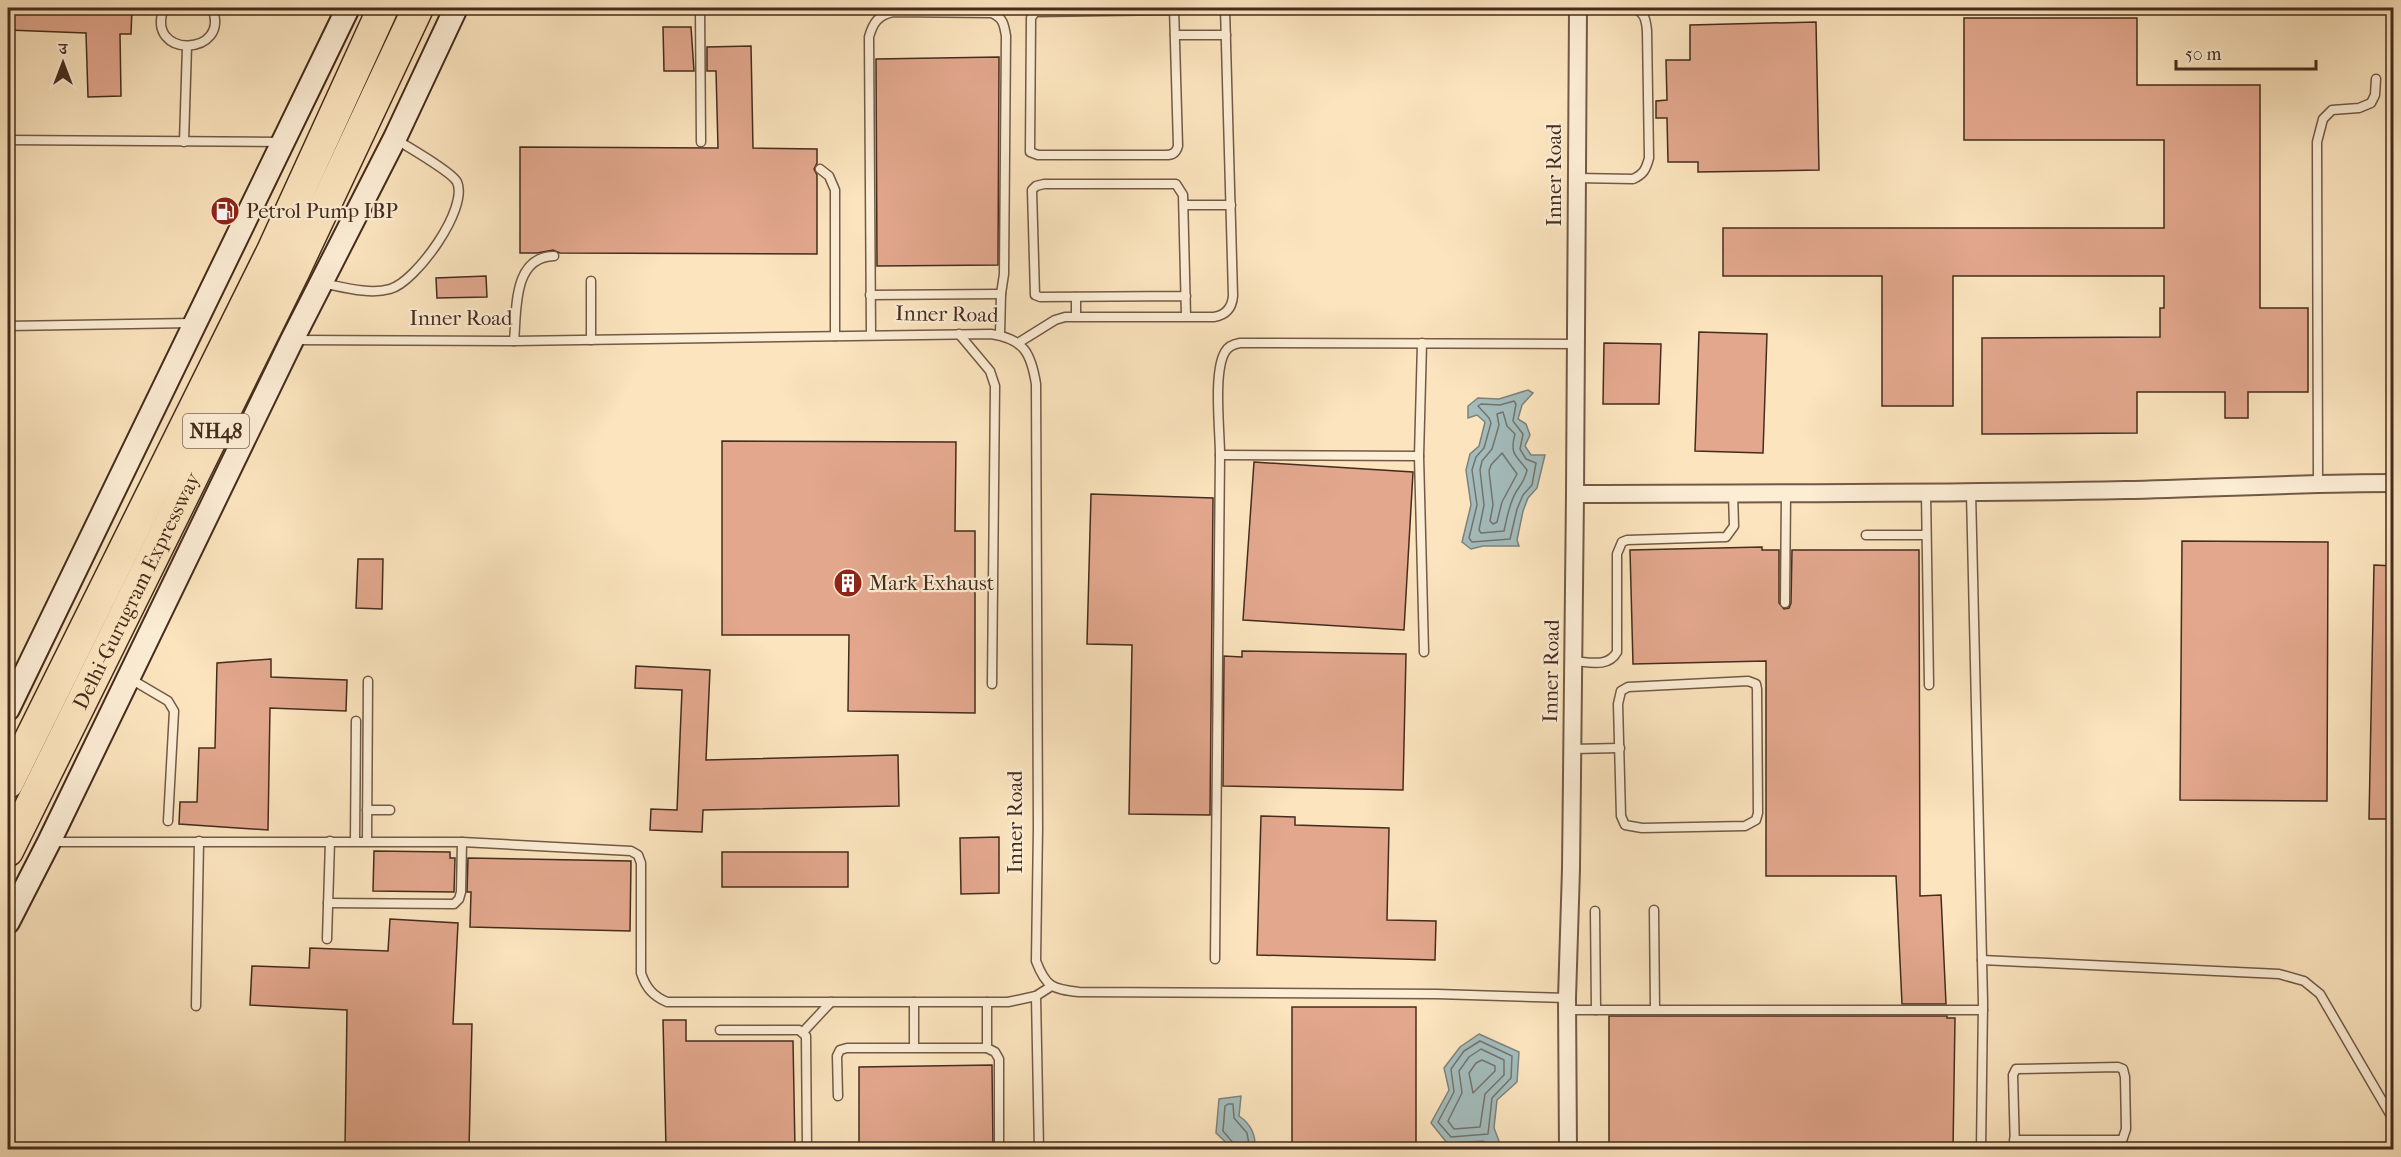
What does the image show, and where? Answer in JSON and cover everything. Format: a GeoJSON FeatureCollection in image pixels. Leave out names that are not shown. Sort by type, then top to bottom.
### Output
{"type":"FeatureCollection","features":[{"type":"Feature","properties":{"kind":"highway","name":"Delhi-Gurugram Expressway"},"geometry":{"type":"LineString","coordinates":[[8,783],[272,251],[383,8]]}},
{"type":"Feature","properties":{"kind":"highway","name":"Delhi-Gurugram Expressway"},"geometry":{"type":"LineString","coordinates":[[8,851],[294,272],[418,8]]}},
{"type":"Feature","properties":{"kind":"main road"},"geometry":{"type":"LineString","coordinates":[[8,709],[348,8]]}},
{"type":"Feature","properties":{"kind":"main road"},"geometry":{"type":"LineString","coordinates":[[8,922],[456,8]]}},
{"type":"Feature","properties":{"kind":"street","name":"Inner Road"},"geometry":{"type":"LineString","coordinates":[[1568,1149],[1567,1004],[1575,494],[1578,8]]}},
{"type":"Feature","properties":{"kind":"street"},"geometry":{"type":"LineString","coordinates":[[1575,494],[2128,490],[2318,483],[2394,483]]}},
{"type":"Feature","properties":{"kind":"lane"},"geometry":{"type":"LineString","coordinates":[[164,8],[161,24],[164,33],[170,40],[187,46],[196,45],[210,35],[215,19],[212,8]]}},
{"type":"Feature","properties":{"kind":"lane"},"geometry":{"type":"LineString","coordinates":[[700,8],[701,142]]}},
{"type":"Feature","properties":{"kind":"lane"},"geometry":{"type":"LineString","coordinates":[[1018,343],[1055,320],[1076,315],[1221,315],[1231,307],[1233,296],[1225,8]]}},
{"type":"Feature","properties":{"kind":"lane"},"geometry":{"type":"LineString","coordinates":[[1577,178],[1633,179],[1647,168],[1649,158],[1647,31],[1646,19],[1641,11],[1634,8]]}},
{"type":"Feature","properties":{"kind":"lane"},"geometry":{"type":"LineString","coordinates":[[1174,9],[1178,146],[1172,155],[1038,155],[1030,152],[1031,18],[1035,12],[1174,9]]}},
{"type":"Feature","properties":{"kind":"lane"},"geometry":{"type":"LineString","coordinates":[[871,335],[869,37],[874,22],[885,14],[893,12],[992,13],[1004,22],[1006,36],[1004,274],[1000,294],[1000,335]]}},
{"type":"Feature","properties":{"kind":"lane"},"geometry":{"type":"LineString","coordinates":[[1175,35],[1226,35]]}},
{"type":"Feature","properties":{"kind":"lane"},"geometry":{"type":"LineString","coordinates":[[184,142],[187,46]]}},
{"type":"Feature","properties":{"kind":"lane"},"geometry":{"type":"LineString","coordinates":[[2318,483],[2317,142],[2323,119],[2332,110],[2360,108],[2371,104],[2376,79]]}},
{"type":"Feature","properties":{"kind":"lane"},"geometry":{"type":"LineString","coordinates":[[321,283],[378,291],[401,285],[416,272],[435,247],[458,205],[460,193],[455,178],[394,138]]}},
{"type":"Feature","properties":{"kind":"lane"},"geometry":{"type":"LineString","coordinates":[[8,140],[283,142]]}},
{"type":"Feature","properties":{"kind":"lane"},"geometry":{"type":"LineString","coordinates":[[820,169],[829,176],[835,190],[835,336]]}},
{"type":"Feature","properties":{"kind":"lane"},"geometry":{"type":"LineString","coordinates":[[1186,296],[1040,297],[1035,295],[1033,291],[1032,190],[1044,184],[1176,184],[1183,195],[1184,205],[1186,296],[1186,316]]}},
{"type":"Feature","properties":{"kind":"lane"},"geometry":{"type":"LineString","coordinates":[[1184,205],[1230,205]]}},
{"type":"Feature","properties":{"kind":"lane"},"geometry":{"type":"LineString","coordinates":[[514,341],[519,287],[524,273],[532,261],[544,256],[554,256]]}},
{"type":"Feature","properties":{"kind":"lane"},"geometry":{"type":"LineString","coordinates":[[591,281],[591,340]]}},
{"type":"Feature","properties":{"kind":"lane"},"geometry":{"type":"LineString","coordinates":[[870,295],[1000,294]]}},
{"type":"Feature","properties":{"kind":"lane"},"geometry":{"type":"LineString","coordinates":[[1076,297],[1076,315]]}},
{"type":"Feature","properties":{"kind":"lane"},"geometry":{"type":"LineString","coordinates":[[8,326],[195,323]]}},
{"type":"Feature","properties":{"kind":"lane"},"geometry":{"type":"LineString","coordinates":[[959,334],[990,371],[995,386],[992,684]]}},
{"type":"Feature","properties":{"kind":"lane","name":"Inner Road"},"geometry":{"type":"LineString","coordinates":[[292,340],[514,341],[959,334],[1000,335],[1018,343],[1031,358],[1036,384],[1038,828],[1036,961],[1043,979],[1050,987]]}},
{"type":"Feature","properties":{"kind":"lane"},"geometry":{"type":"LineString","coordinates":[[1215,959],[1219,381],[1220,363],[1225,351],[1232,345],[1240,343],[1576,344]]}},
{"type":"Feature","properties":{"kind":"lane"},"geometry":{"type":"LineString","coordinates":[[1422,343],[1419,456],[1424,652]]}},
{"type":"Feature","properties":{"kind":"lane"},"geometry":{"type":"LineString","coordinates":[[1220,455],[1419,456]]}},
{"type":"Feature","properties":{"kind":"lane"},"geometry":{"type":"LineString","coordinates":[[1926,492],[1929,685]]}},
{"type":"Feature","properties":{"kind":"lane"},"geometry":{"type":"LineString","coordinates":[[1971,492],[1983,1010],[1981,1149]]}},
{"type":"Feature","properties":{"kind":"lane"},"geometry":{"type":"LineString","coordinates":[[1573,662],[1607,662],[1613,659],[1617,652],[1617,554],[1622,542],[1725,537],[1734,526],[1733,493]]}},
{"type":"Feature","properties":{"kind":"lane"},"geometry":{"type":"LineString","coordinates":[[1785,603],[1786,493]]}},
{"type":"Feature","properties":{"kind":"lane"},"geometry":{"type":"LineString","coordinates":[[1866,535],[1926,535]]}},
{"type":"Feature","properties":{"kind":"lane"},"geometry":{"type":"LineString","coordinates":[[128,678],[168,700],[172,706],[168,821]]}},
{"type":"Feature","properties":{"kind":"lane"},"geometry":{"type":"LineString","coordinates":[[367,841],[368,681]]}},
{"type":"Feature","properties":{"kind":"lane"},"geometry":{"type":"LineString","coordinates":[[1751,682],[1756,684],[1758,813],[1756,820],[1745,826],[1642,828],[1625,825],[1621,816],[1620,748],[1619,696],[1628,687],[1751,682]]}},
{"type":"Feature","properties":{"kind":"lane"},"geometry":{"type":"LineString","coordinates":[[355,841],[356,721]]}},
{"type":"Feature","properties":{"kind":"lane"},"geometry":{"type":"LineString","coordinates":[[1572,749],[1620,748]]}},
{"type":"Feature","properties":{"kind":"lane"},"geometry":{"type":"LineString","coordinates":[[367,810],[390,810]]}},
{"type":"Feature","properties":{"kind":"lane"},"geometry":{"type":"LineString","coordinates":[[196,1006],[199,841]]}},
{"type":"Feature","properties":{"kind":"lane"},"geometry":{"type":"LineString","coordinates":[[327,939],[330,841]]}},
{"type":"Feature","properties":{"kind":"lane"},"geometry":{"type":"LineString","coordinates":[[49,842],[462,842],[631,851],[638,855],[641,863],[642,973],[645,985],[657,998],[667,1002],[1008,1002],[1036,996],[1050,987],[1079,992],[1437,994],[1567,1004],[1596,1010],[1983,1010]]}},
{"type":"Feature","properties":{"kind":"lane"},"geometry":{"type":"LineString","coordinates":[[328,903],[454,904],[461,892],[462,842]]}},
{"type":"Feature","properties":{"kind":"lane"},"geometry":{"type":"LineString","coordinates":[[1654,910],[1655,1010]]}},
{"type":"Feature","properties":{"kind":"lane"},"geometry":{"type":"LineString","coordinates":[[1595,911],[1596,1010]]}},
{"type":"Feature","properties":{"kind":"lane"},"geometry":{"type":"LineString","coordinates":[[1982,960],[2279,974],[2304,981],[2320,994],[2394,1121]]}},
{"type":"Feature","properties":{"kind":"lane"},"geometry":{"type":"LineString","coordinates":[[1036,996],[1039,1149]]}},
{"type":"Feature","properties":{"kind":"lane"},"geometry":{"type":"LineString","coordinates":[[803,1032],[831,1002]]}},
{"type":"Feature","properties":{"kind":"lane"},"geometry":{"type":"LineString","coordinates":[[914,1002],[914,1047]]}},
{"type":"Feature","properties":{"kind":"lane"},"geometry":{"type":"LineString","coordinates":[[987,1002],[987,1048]]}},
{"type":"Feature","properties":{"kind":"lane"},"geometry":{"type":"LineString","coordinates":[[720,1030],[799,1030],[806,1036],[807,1149]]}},
{"type":"Feature","properties":{"kind":"lane"},"geometry":{"type":"LineString","coordinates":[[838,1095],[837,1056],[840,1050],[855,1047],[987,1048],[995,1052],[999,1059],[999,1149]]}},
{"type":"Feature","properties":{"kind":"lane"},"geometry":{"type":"LineString","coordinates":[[2119,1149],[2127,1129],[2123,1069],[2118,1067],[2016,1069],[2013,1075],[2014,1145],[2121,1140]]}},
{"type":"Feature","properties":{"kind":"water"},"geometry":{"type":"Polygon","coordinates":[[[1528,390],[1533,393],[1522,405],[1518,419],[1526,424],[1530,435],[1525,446],[1531,455],[1545,455],[1537,488],[1528,498],[1523,511],[1517,540],[1519,546],[1483,546],[1471,549],[1462,542],[1471,505],[1466,470],[1470,454],[1479,446],[1485,422],[1477,415],[1468,418],[1468,406],[1478,398],[1499,399],[1528,390]]]}},
{"type":"Feature","properties":{"kind":"water"},"geometry":{"type":"Polygon","coordinates":[[[1479,1034],[1519,1052],[1517,1082],[1497,1100],[1494,1128],[1502,1149],[1496,1149],[1483,1141],[1447,1143],[1431,1123],[1449,1090],[1444,1068],[1460,1047],[1479,1034]]]}},
{"type":"Feature","properties":{"kind":"water"},"geometry":{"type":"Polygon","coordinates":[[[1241,1096],[1239,1116],[1252,1130],[1255,1149],[1233,1149],[1216,1133],[1219,1099],[1241,1096]]]}},
{"type":"Feature","properties":{"kind":"building"},"geometry":{"type":"Polygon","coordinates":[[[8,8],[132,8],[131,34],[120,34],[121,96],[88,97],[86,33],[8,30],[8,8]]]}},
{"type":"Feature","properties":{"kind":"building"},"geometry":{"type":"Polygon","coordinates":[[[1964,18],[2137,18],[2137,85],[2260,85],[2260,308],[2308,308],[2308,392],[2248,392],[2248,418],[2225,418],[2225,392],[2137,392],[2137,433],[1982,434],[1982,338],[2160,337],[2160,308],[2164,308],[2164,276],[1953,276],[1953,406],[1882,406],[1882,276],[1723,276],[1723,228],[2164,228],[2164,140],[1964,140],[1964,18]]]}},
{"type":"Feature","properties":{"kind":"building"},"geometry":{"type":"Polygon","coordinates":[[[1816,22],[1819,170],[1698,172],[1698,162],[1668,162],[1667,118],[1656,118],[1656,101],[1667,100],[1666,60],[1690,60],[1690,25],[1816,22]]]}},
{"type":"Feature","properties":{"kind":"building"},"geometry":{"type":"Polygon","coordinates":[[[663,27],[691,27],[694,71],[664,71],[663,27]]]}},
{"type":"Feature","properties":{"kind":"building"},"geometry":{"type":"Polygon","coordinates":[[[751,46],[753,148],[817,149],[817,163],[814,169],[817,175],[817,254],[560,253],[553,250],[520,253],[520,147],[718,148],[716,71],[707,71],[707,47],[751,46]]]}},
{"type":"Feature","properties":{"kind":"building"},"geometry":{"type":"Polygon","coordinates":[[[999,57],[998,265],[877,266],[876,59],[999,57]]]}},
{"type":"Feature","properties":{"kind":"building"},"geometry":{"type":"Polygon","coordinates":[[[486,276],[487,297],[437,298],[436,278],[486,276]]]}},
{"type":"Feature","properties":{"kind":"building"},"geometry":{"type":"Polygon","coordinates":[[[1699,332],[1767,334],[1763,453],[1695,451],[1699,332]]]}},
{"type":"Feature","properties":{"kind":"building"},"geometry":{"type":"Polygon","coordinates":[[[1604,343],[1661,344],[1659,404],[1603,404],[1604,343]]]}},
{"type":"Feature","properties":{"kind":"building","name":"Mark Exhaust"},"geometry":{"type":"Polygon","coordinates":[[[722,441],[956,442],[955,531],[975,531],[975,713],[848,711],[849,635],[722,635],[722,441]]]}},
{"type":"Feature","properties":{"kind":"building"},"geometry":{"type":"Polygon","coordinates":[[[1254,462],[1413,472],[1404,630],[1243,620],[1254,462]]]}},
{"type":"Feature","properties":{"kind":"building"},"geometry":{"type":"Polygon","coordinates":[[[1091,494],[1213,498],[1210,815],[1129,814],[1132,645],[1087,644],[1091,494]]]}},
{"type":"Feature","properties":{"kind":"building"},"geometry":{"type":"Polygon","coordinates":[[[2182,541],[2328,542],[2327,801],[2180,800],[2182,541]]]}},
{"type":"Feature","properties":{"kind":"building"},"geometry":{"type":"Polygon","coordinates":[[[1762,547],[1762,550],[1779,550],[1779,603],[1784,609],[1789,608],[1791,603],[1792,550],[1919,550],[1920,896],[1941,895],[1946,1004],[1902,1004],[1896,876],[1766,876],[1766,661],[1633,664],[1630,550],[1762,547]]]}},
{"type":"Feature","properties":{"kind":"building"},"geometry":{"type":"Polygon","coordinates":[[[358,559],[383,559],[382,609],[356,608],[358,559]]]}},
{"type":"Feature","properties":{"kind":"building"},"geometry":{"type":"Polygon","coordinates":[[[2374,565],[2394,566],[2394,819],[2369,819],[2374,565]]]}},
{"type":"Feature","properties":{"kind":"building"},"geometry":{"type":"Polygon","coordinates":[[[1242,651],[1406,654],[1403,790],[1223,786],[1224,656],[1242,657],[1242,651]]]}},
{"type":"Feature","properties":{"kind":"building"},"geometry":{"type":"Polygon","coordinates":[[[271,659],[271,677],[347,680],[346,711],[270,708],[268,830],[179,824],[180,802],[197,802],[199,748],[215,748],[217,663],[271,659]]]}},
{"type":"Feature","properties":{"kind":"building"},"geometry":{"type":"Polygon","coordinates":[[[636,666],[710,670],[706,760],[898,755],[899,806],[703,810],[702,832],[650,830],[651,809],[677,810],[682,690],[635,688],[636,666]]]}},
{"type":"Feature","properties":{"kind":"building"},"geometry":{"type":"Polygon","coordinates":[[[1261,816],[1295,817],[1295,825],[1389,828],[1387,920],[1436,921],[1435,960],[1257,955],[1261,816]]]}},
{"type":"Feature","properties":{"kind":"building"},"geometry":{"type":"Polygon","coordinates":[[[999,837],[999,893],[961,894],[960,838],[999,837]]]}},
{"type":"Feature","properties":{"kind":"building"},"geometry":{"type":"Polygon","coordinates":[[[374,851],[450,852],[450,858],[455,858],[454,892],[373,891],[374,851]]]}},
{"type":"Feature","properties":{"kind":"building"},"geometry":{"type":"Polygon","coordinates":[[[722,852],[848,852],[848,887],[722,887],[722,852]]]}},
{"type":"Feature","properties":{"kind":"building"},"geometry":{"type":"Polygon","coordinates":[[[468,858],[631,861],[630,931],[470,927],[471,892],[467,892],[468,858]]]}},
{"type":"Feature","properties":{"kind":"building"},"geometry":{"type":"Polygon","coordinates":[[[390,919],[458,923],[453,1024],[472,1024],[469,1149],[345,1149],[347,1010],[250,1005],[252,966],[309,968],[310,948],[388,951],[390,919]]]}},
{"type":"Feature","properties":{"kind":"building"},"geometry":{"type":"Polygon","coordinates":[[[1292,1007],[1416,1007],[1416,1149],[1292,1149],[1292,1007]]]}},
{"type":"Feature","properties":{"kind":"building"},"geometry":{"type":"Polygon","coordinates":[[[1609,1016],[1947,1016],[1947,1018],[1955,1018],[1953,1149],[1609,1149],[1609,1016]]]}},
{"type":"Feature","properties":{"kind":"building"},"geometry":{"type":"Polygon","coordinates":[[[663,1020],[686,1020],[686,1041],[793,1041],[795,1149],[666,1149],[663,1020]]]}},
{"type":"Feature","properties":{"kind":"building"},"geometry":{"type":"Polygon","coordinates":[[[992,1065],[993,1149],[859,1149],[859,1067],[992,1065]]]}},
{"type":"Feature","properties":{"kind":"place","name":"Petrol Pump IBP"},"geometry":{"type":"Point","coordinates":[225,211]}},
{"type":"Feature","properties":{"kind":"place","name":"Mark Exhaust"},"geometry":{"type":"Point","coordinates":[848,583]}}]}
